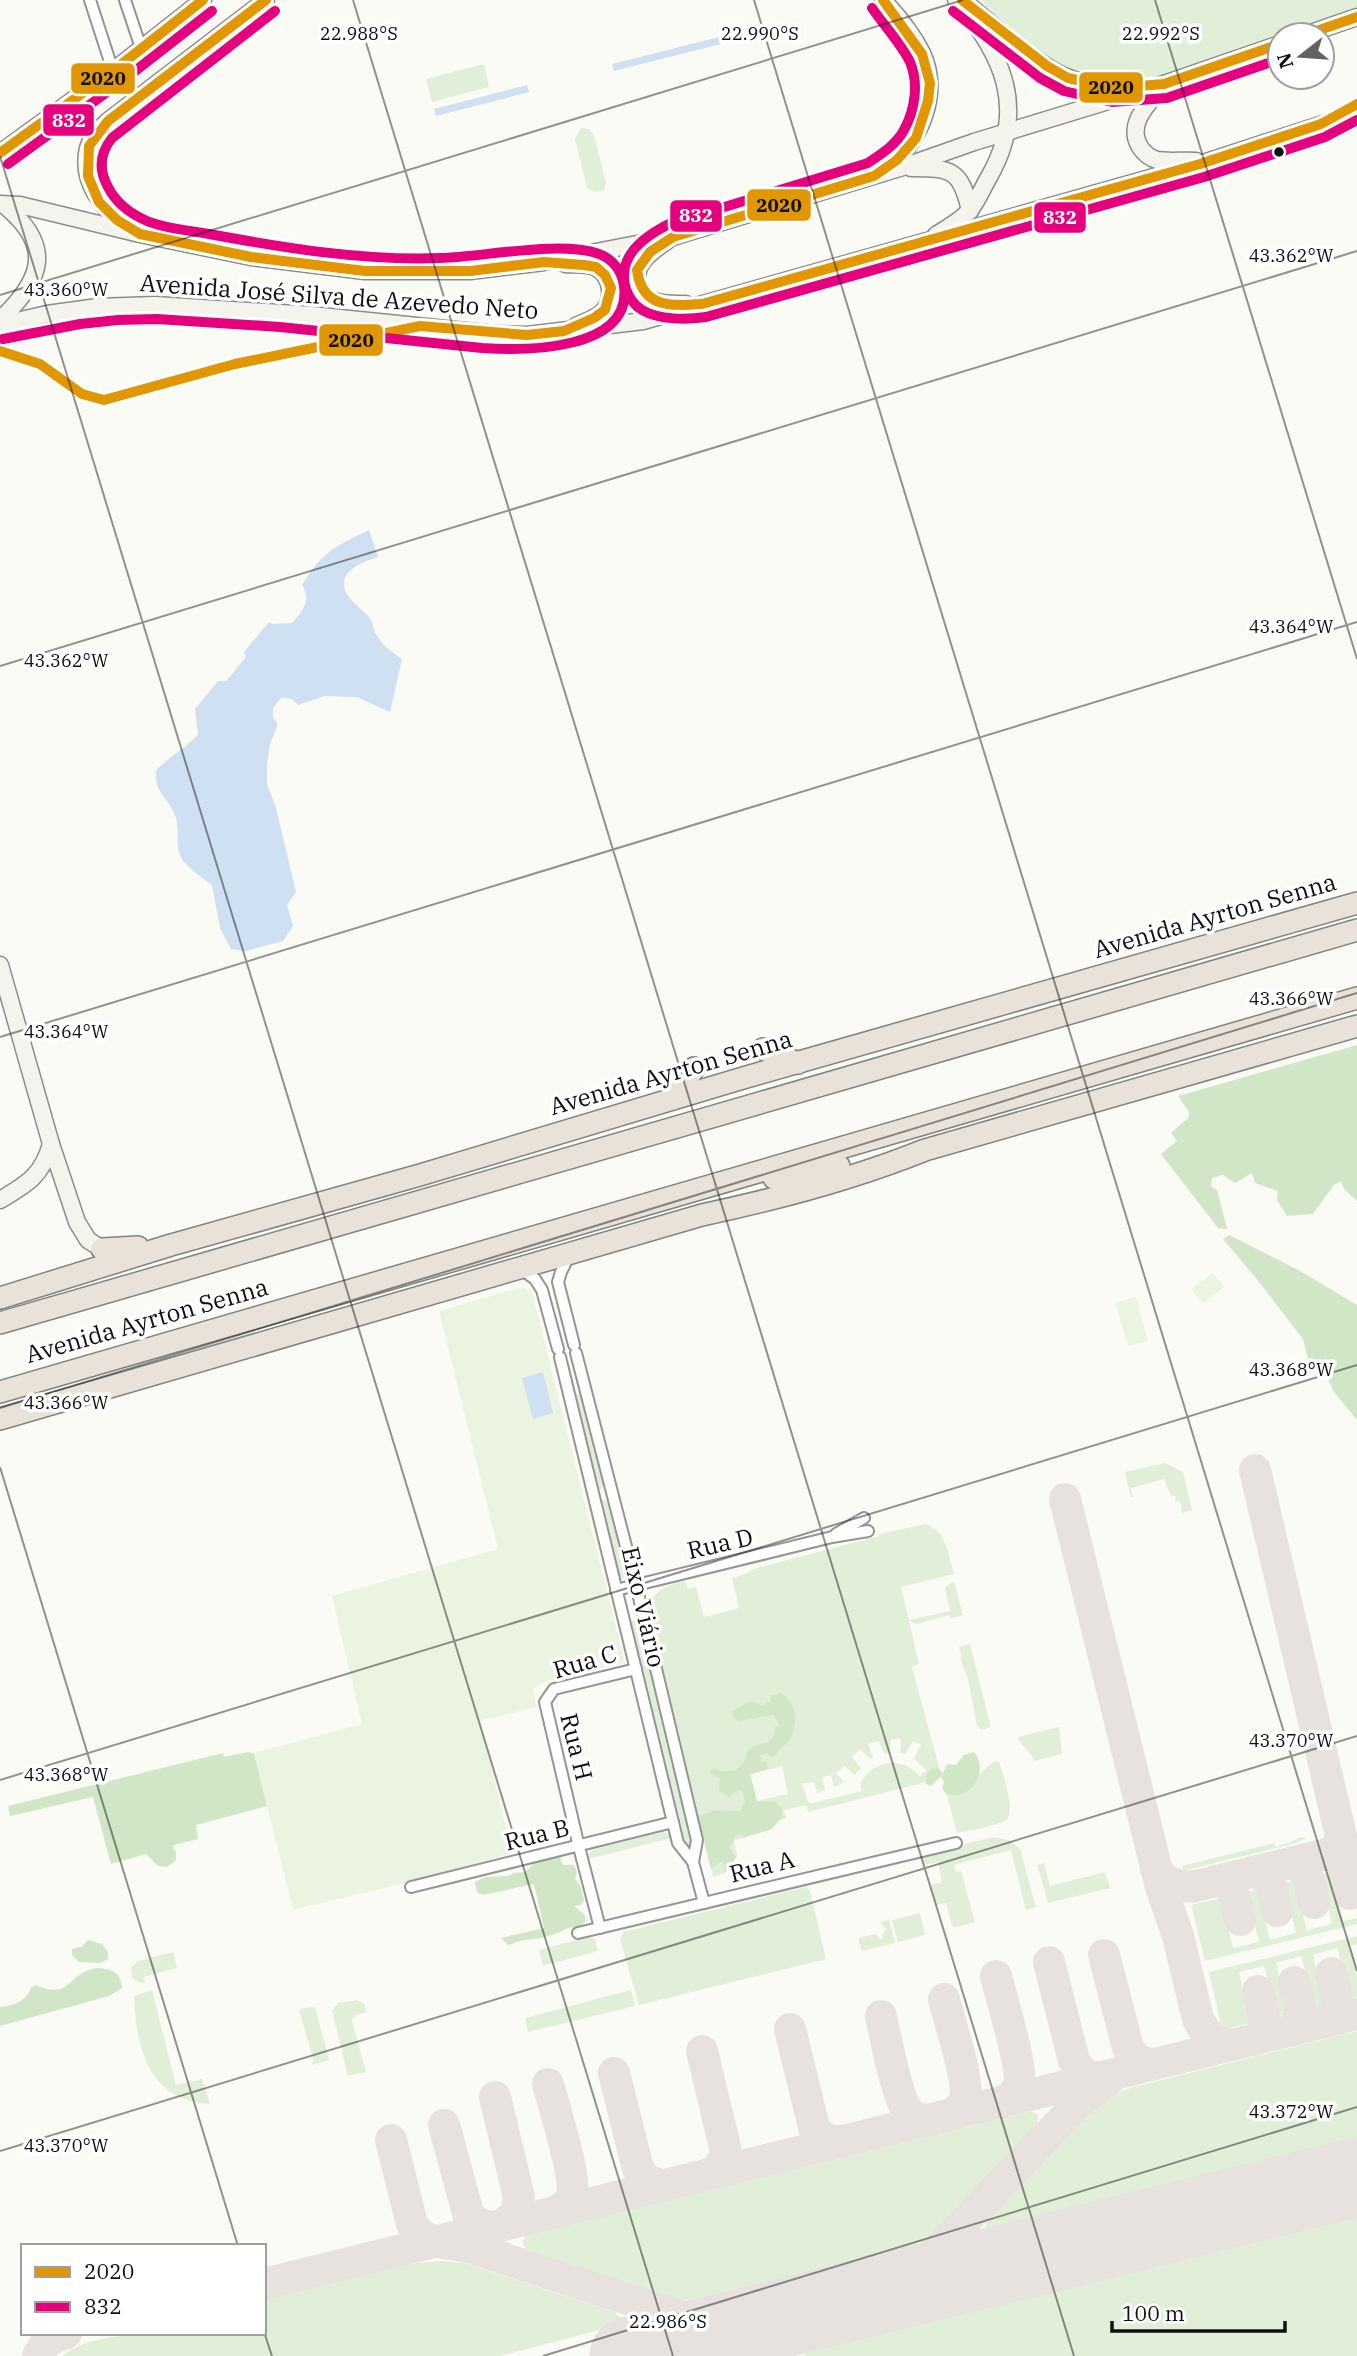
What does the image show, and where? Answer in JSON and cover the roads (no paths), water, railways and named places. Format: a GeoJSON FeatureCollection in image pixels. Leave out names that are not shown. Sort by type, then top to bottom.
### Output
{"type":"FeatureCollection","features":[{"type":"Feature","properties":{"kind":"highway","name":"Avenida Ayrton Senna"},"geometry":{"type":"LineString","coordinates":[[0,1298],[255,1220],[420,1175],[675,1098],[1357,903]]}},
{"type":"Feature","properties":{"kind":"highway","name":"Avenida Ayrton Senna"},"geometry":{"type":"LineString","coordinates":[[0,1323],[1350,931]]}},
{"type":"Feature","properties":{"kind":"highway","name":"Avenida Ayrton Senna"},"geometry":{"type":"LineString","coordinates":[[0,1392],[1357,998]]}},
{"type":"Feature","properties":{"kind":"highway"},"geometry":{"type":"LineString","coordinates":[[0,1419],[863,1172],[925,1150],[1357,1026]]}},
{"type":"Feature","properties":{"kind":"highway"},"geometry":{"type":"LineString","coordinates":[[763,1049],[798,1063]]}},
{"type":"Feature","properties":{"kind":"highway"},"geometry":{"type":"LineString","coordinates":[[696,1121],[822,1056]]}},
{"type":"Feature","properties":{"kind":"highway"},"geometry":{"type":"LineString","coordinates":[[675,1098],[694,1069]]}},
{"type":"Feature","properties":{"kind":"highway"},"geometry":{"type":"LineString","coordinates":[[744,1175],[771,1178],[791,1176],[925,1150]]}},
{"type":"Feature","properties":{"kind":"highway"},"geometry":{"type":"LineString","coordinates":[[255,1220],[288,1217],[344,1205],[430,1198]]}},
{"type":"Feature","properties":{"kind":"highway"},"geometry":{"type":"LineString","coordinates":[[102,1249],[172,1245]]}},
{"type":"Feature","properties":{"kind":"highway"},"geometry":{"type":"LineString","coordinates":[[314,1327],[466,1255]]}},
{"type":"Feature","properties":{"kind":"street"},"geometry":{"type":"LineString","coordinates":[[90,0],[113,71]]}},
{"type":"Feature","properties":{"kind":"street"},"geometry":{"type":"LineString","coordinates":[[125,0],[141,48]]}},
{"type":"Feature","properties":{"kind":"street"},"geometry":{"type":"LineString","coordinates":[[0,153],[113,71],[203,0]]}},
{"type":"Feature","properties":{"kind":"street"},"geometry":{"type":"LineString","coordinates":[[139,234],[117,220],[99,202],[88,176],[89,146],[108,121],[256,5],[266,0]]}},
{"type":"Feature","properties":{"kind":"street"},"geometry":{"type":"LineString","coordinates":[[874,176],[897,160],[916,138],[928,100],[930,83],[922,54],[883,0]]}},
{"type":"Feature","properties":{"kind":"street"},"geometry":{"type":"LineString","coordinates":[[922,244],[970,211],[996,166],[1006,133],[1010,102],[1002,69],[988,40],[956,0]]}},
{"type":"Feature","properties":{"kind":"street"},"geometry":{"type":"LineString","coordinates":[[962,0],[1047,66],[1068,78],[1114,88],[1164,85]]}},
{"type":"Feature","properties":{"kind":"street"},"geometry":{"type":"LineString","coordinates":[[1336,24],[1357,17]]}},
{"type":"Feature","properties":{"kind":"street","name":"Avenida José Silva de Azevedo Neto"},"geometry":{"type":"LineString","coordinates":[[2,204],[20,205],[139,234],[251,257],[365,271],[470,271],[544,262],[673,237],[1164,85],[1266,49]]}},
{"type":"Feature","properties":{"kind":"street"},"geometry":{"type":"LineString","coordinates":[[1164,85],[1139,116],[1135,132],[1140,147],[1150,158],[1158,160],[1209,161]]}},
{"type":"Feature","properties":{"kind":"street","name":"Avenida José Silva de Azevedo Neto"},"geometry":{"type":"LineString","coordinates":[[1321,124],[1357,104]]}},
{"type":"Feature","properties":{"kind":"street","name":"Avenida José Silva de Azevedo Neto"},"geometry":{"type":"LineString","coordinates":[[0,323],[98,307],[155,305],[310,315],[494,334],[527,335],[643,321],[1209,161],[1357,113]]}},
{"type":"Feature","properties":{"kind":"street"},"geometry":{"type":"LineString","coordinates":[[903,167],[948,171],[959,179],[970,211]]}},
{"type":"Feature","properties":{"kind":"street"},"geometry":{"type":"LineString","coordinates":[[0,323],[28,287],[36,270],[37,251],[33,236],[22,219],[2,204]]}},
{"type":"Feature","properties":{"kind":"street"},"geometry":{"type":"LineString","coordinates":[[673,237],[643,260],[637,270],[638,284],[644,295],[653,300],[698,305]]}},
{"type":"Feature","properties":{"kind":"street"},"geometry":{"type":"LineString","coordinates":[[544,262],[596,267],[605,275],[611,288],[605,310],[594,318],[564,331]]}},
{"type":"Feature","properties":{"kind":"street"},"geometry":{"type":"LineString","coordinates":[[0,965],[51,1144],[77,1222],[88,1240],[102,1249]]}},
{"type":"Feature","properties":{"kind":"street"},"geometry":{"type":"LineString","coordinates":[[0,1200],[27,1185],[38,1174],[48,1157],[51,1144]]}},
{"type":"Feature","properties":{"kind":"street","name":"Eixo Viário"},"geometry":{"type":"LineString","coordinates":[[571,1254],[561,1272],[560,1292],[636,1585],[697,1840],[693,1862]]}},
{"type":"Feature","properties":{"kind":"street","name":"Eixo Viário"},"geometry":{"type":"LineString","coordinates":[[520,1268],[535,1279],[545,1297],[678,1843],[693,1862],[704,1903]]}},
{"type":"Feature","properties":{"kind":"street"},"geometry":{"type":"LineString","coordinates":[[545,1297],[560,1292]]}},
{"type":"Feature","properties":{"kind":"street","name":"Rua D"},"geometry":{"type":"LineString","coordinates":[[832,1537],[864,1518]]}},
{"type":"Feature","properties":{"kind":"street","name":"Rua D"},"geometry":{"type":"LineString","coordinates":[[617,1590],[832,1537],[868,1531]]}},
{"type":"Feature","properties":{"kind":"street"},"geometry":{"type":"LineString","coordinates":[[622,1614],[642,1609]]}},
{"type":"Feature","properties":{"kind":"street","name":"Rua C"},"geometry":{"type":"LineString","coordinates":[[547,1697],[554,1689],[563,1686],[636,1669]]}},
{"type":"Feature","properties":{"kind":"street","name":"Rua H"},"geometry":{"type":"LineString","coordinates":[[547,1697],[545,1707],[600,1928]]}},
{"type":"Feature","properties":{"kind":"street","name":"Rua B"},"geometry":{"type":"LineString","coordinates":[[411,1887],[673,1822]]}},
{"type":"Feature","properties":{"kind":"street","name":"Rua A"},"geometry":{"type":"LineString","coordinates":[[578,1933],[956,1843]]}},
{"type":"Feature","properties":{"kind":"water"},"geometry":{"type":"Polygon","coordinates":[[[719,37],[721,44],[614,71],[612,64],[719,37]]]}},
{"type":"Feature","properties":{"kind":"water"},"geometry":{"type":"Polygon","coordinates":[[[527,85],[529,92],[436,116],[434,109],[527,85]]]}},
{"type":"Feature","properties":{"kind":"water"},"geometry":{"type":"Polygon","coordinates":[[[369,530],[378,557],[351,570],[344,582],[351,600],[369,617],[380,641],[402,659],[390,712],[357,697],[325,696],[298,705],[292,699],[281,698],[273,708],[273,718],[278,724],[270,744],[267,784],[276,808],[296,892],[287,905],[293,926],[283,941],[246,951],[231,949],[220,928],[212,885],[190,868],[180,856],[176,818],[159,789],[157,769],[198,735],[195,709],[218,681],[226,681],[246,657],[244,652],[269,622],[292,623],[299,615],[306,601],[302,585],[316,564],[338,546],[369,530]]]}},
{"type":"Feature","properties":{"kind":"water"},"geometry":{"type":"Polygon","coordinates":[[[543,1372],[553,1413],[533,1419],[522,1378],[543,1372]]]}}]}
